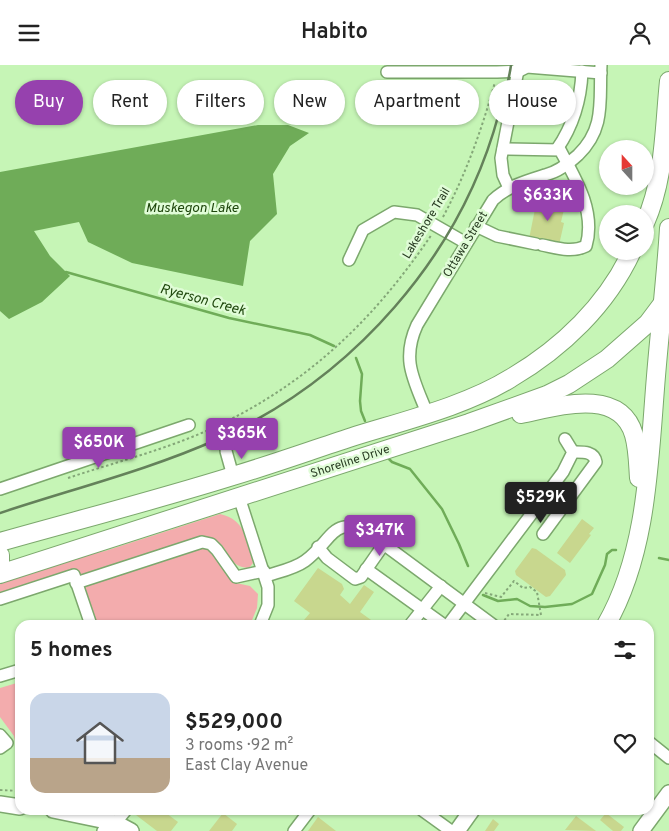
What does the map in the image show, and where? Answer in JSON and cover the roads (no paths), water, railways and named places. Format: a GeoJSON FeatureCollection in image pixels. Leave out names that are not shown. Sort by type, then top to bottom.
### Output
{"type":"FeatureCollection","features":[{"type":"Feature","properties":{"kind":"highway"},"geometry":{"type":"LineString","coordinates":[[652,205],[661,170],[669,81]]}},
{"type":"Feature","properties":{"kind":"highway"},"geometry":{"type":"LineString","coordinates":[[609,620],[628,576],[642,513],[666,300],[669,228]]}},
{"type":"Feature","properties":{"kind":"highway","name":"Shoreline Drive"},"geometry":{"type":"LineString","coordinates":[[0,542],[233,476],[427,413],[490,390],[547,354],[584,321],[603,298],[626,260]]}},
{"type":"Feature","properties":{"kind":"highway","name":"Shoreline Drive"},"geometry":{"type":"LineString","coordinates":[[0,574],[469,423],[547,395],[587,373],[630,340],[648,323],[666,300]]}},
{"type":"Feature","properties":{"kind":"highway"},"geometry":{"type":"LineString","coordinates":[[469,423],[579,403],[600,405],[619,412],[634,434],[638,457],[642,513]]}},
{"type":"Feature","properties":{"kind":"highway"},"geometry":{"type":"LineString","coordinates":[[294,479],[324,462],[430,427],[433,425],[434,418],[427,413]]}},
{"type":"Feature","properties":{"kind":"highway"},"geometry":{"type":"LineString","coordinates":[[114,537],[108,530],[112,518],[173,500],[233,476]]}},
{"type":"Feature","properties":{"kind":"highway"},"geometry":{"type":"LineString","coordinates":[[0,555],[0,562]]}},
{"type":"Feature","properties":{"kind":"main road"},"geometry":{"type":"LineString","coordinates":[[654,813],[669,793]]}},
{"type":"Feature","properties":{"kind":"main road"},"geometry":{"type":"LineString","coordinates":[[0,805],[15,806]]}},
{"type":"Feature","properties":{"kind":"main road"},"geometry":{"type":"LineString","coordinates":[[69,815],[111,828],[131,831]]}},
{"type":"Feature","properties":{"kind":"main road"},"geometry":{"type":"LineString","coordinates":[[456,831],[468,815]]}},
{"type":"Feature","properties":{"kind":"main road"},"geometry":{"type":"LineString","coordinates":[[641,831],[653,815]]}},
{"type":"Feature","properties":{"kind":"street"},"geometry":{"type":"LineString","coordinates":[[387,72],[497,73],[527,67],[582,71],[601,69]]}},
{"type":"Feature","properties":{"kind":"street"},"geometry":{"type":"LineString","coordinates":[[509,188],[503,175],[501,158],[519,68]]}},
{"type":"Feature","properties":{"kind":"street","name":"Ottawa Street"},"geometry":{"type":"LineString","coordinates":[[427,413],[409,363],[410,343],[417,325],[493,200],[509,188],[552,173],[568,164],[592,140],[600,112],[601,69]]}},
{"type":"Feature","properties":{"kind":"street"},"geometry":{"type":"LineString","coordinates":[[557,149],[567,135],[577,109],[582,84],[582,71]]}},
{"type":"Feature","properties":{"kind":"street"},"geometry":{"type":"LineString","coordinates":[[476,226],[497,236],[565,250],[578,250],[586,246],[589,219],[585,202],[560,149],[503,149]]}},
{"type":"Feature","properties":{"kind":"street"},"geometry":{"type":"LineString","coordinates":[[350,261],[363,230],[394,212],[417,215],[466,243]]}},
{"type":"Feature","properties":{"kind":"street"},"geometry":{"type":"LineString","coordinates":[[0,489],[189,425]]}},
{"type":"Feature","properties":{"kind":"street"},"geometry":{"type":"LineString","coordinates":[[565,439],[574,452]]}},
{"type":"Feature","properties":{"kind":"street"},"geometry":{"type":"LineString","coordinates":[[226,451],[233,476]]}},
{"type":"Feature","properties":{"kind":"street"},"geometry":{"type":"LineString","coordinates":[[543,533],[596,462],[589,453],[574,452]]}},
{"type":"Feature","properties":{"kind":"street"},"geometry":{"type":"LineString","coordinates":[[450,620],[563,472],[574,452]]}},
{"type":"Feature","properties":{"kind":"street"},"geometry":{"type":"LineString","coordinates":[[239,497],[265,574],[269,596],[262,620]]}},
{"type":"Feature","properties":{"kind":"street"},"geometry":{"type":"LineString","coordinates":[[76,583],[202,542],[211,544],[217,550],[236,577],[265,574],[299,565],[333,532],[339,528],[353,526],[362,529],[464,603],[494,620]]}},
{"type":"Feature","properties":{"kind":"street"},"geometry":{"type":"LineString","coordinates":[[318,547],[327,558],[356,579],[361,577],[384,544]]}},
{"type":"Feature","properties":{"kind":"street"},"geometry":{"type":"LineString","coordinates":[[366,569],[438,620]]}},
{"type":"Feature","properties":{"kind":"street"},"geometry":{"type":"LineString","coordinates":[[0,599],[74,575],[89,620]]}},
{"type":"Feature","properties":{"kind":"street"},"geometry":{"type":"LineString","coordinates":[[414,620],[441,586]]}},
{"type":"Feature","properties":{"kind":"street"},"geometry":{"type":"LineString","coordinates":[[0,676],[15,672]]}},
{"type":"Feature","properties":{"kind":"street"},"geometry":{"type":"LineString","coordinates":[[0,735],[7,743],[0,748]]}},
{"type":"Feature","properties":{"kind":"street"},"geometry":{"type":"LineString","coordinates":[[654,746],[669,758]]}},
{"type":"Feature","properties":{"kind":"street"},"geometry":{"type":"LineString","coordinates":[[111,828],[122,815]]}},
{"type":"Feature","properties":{"kind":"street"},"geometry":{"type":"LineString","coordinates":[[294,831],[306,815]]}},
{"type":"Feature","properties":{"kind":"street"},"geometry":{"type":"LineString","coordinates":[[429,815],[451,831]]}},
{"type":"Feature","properties":{"kind":"water","name":"Muskegon Lake"},"geometry":{"type":"Polygon","coordinates":[[[258,125],[288,125],[309,133],[290,146],[273,174],[277,214],[250,241],[243,286],[132,263],[88,242],[79,222],[34,231],[50,256],[70,276],[42,302],[9,319],[0,311],[0,172],[258,125]]]}},
{"type":"Feature","properties":{"kind":"waterway","name":"Ryerson Creek"},"geometry":{"type":"LineString","coordinates":[[66,272],[229,318],[310,335],[334,346]]}},
{"type":"Feature","properties":{"kind":"waterway","name":"Ryerson Creek"},"geometry":{"type":"LineString","coordinates":[[356,358],[362,374],[360,401],[365,421]]}},
{"type":"Feature","properties":{"kind":"waterway","name":"Ryerson Creek"},"geometry":{"type":"LineString","coordinates":[[388,458],[392,462],[410,469],[442,509],[468,566]]}},
{"type":"Feature","properties":{"kind":"waterway","name":"Ryerson Creek"},"geometry":{"type":"LineString","coordinates":[[483,595],[498,601],[517,599],[530,606],[545,607],[572,604],[592,594],[605,565],[607,554],[612,550],[616,550]]}},
{"type":"Feature","properties":{"kind":"waterway","name":"Ryerson Creek"},"geometry":{"type":"LineString","coordinates":[[659,558],[669,560]]}},
{"type":"Feature","properties":{"kind":"railway"},"geometry":{"type":"LineString","coordinates":[[0,513],[138,470],[218,439],[267,413],[314,382],[356,347],[395,307],[429,263],[458,216],[482,166],[504,95],[511,65]]}}]}
